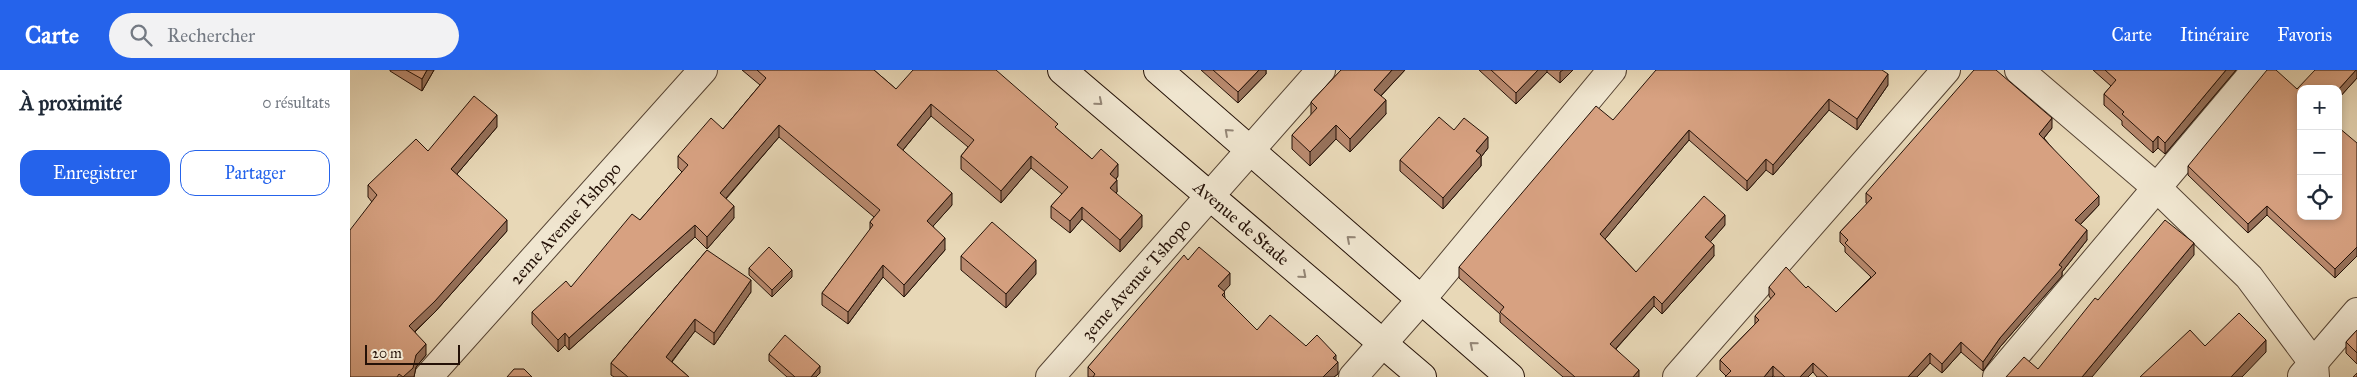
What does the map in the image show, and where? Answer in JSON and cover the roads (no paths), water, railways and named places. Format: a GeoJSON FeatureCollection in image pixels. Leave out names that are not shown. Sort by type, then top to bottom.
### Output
{"type":"FeatureCollection","features":[{"type":"Feature","properties":{"kind":"street","name":"2eme Avenue Tshopo"},"geometry":{"type":"LineString","coordinates":[[428,377],[703,70]]}},
{"type":"Feature","properties":{"kind":"street","name":"Avenue de Stade"},"geometry":{"type":"LineString","coordinates":[[1062,70],[1422,377]]}},
{"type":"Feature","properties":{"kind":"street"},"geometry":{"type":"LineString","coordinates":[[1158,70],[1420,301],[1510,377]]}},
{"type":"Feature","properties":{"kind":"street","name":"3eme Avenue Tshopo"},"geometry":{"type":"LineString","coordinates":[[1050,377],[1321,70]]}},
{"type":"Feature","properties":{"kind":"street"},"geometry":{"type":"LineString","coordinates":[[1352,377],[1420,301],[1612,70]]}},
{"type":"Feature","properties":{"kind":"street"},"geometry":{"type":"LineString","coordinates":[[1677,377],[1946,70]]}},
{"type":"Feature","properties":{"kind":"street"},"geometry":{"type":"LineString","coordinates":[[2019,70],[2157,188],[2250,277],[2310,372],[2357,312]]}},
{"type":"Feature","properties":{"kind":"street"},"geometry":{"type":"LineString","coordinates":[[1996,377],[2256,70]]}}]}
